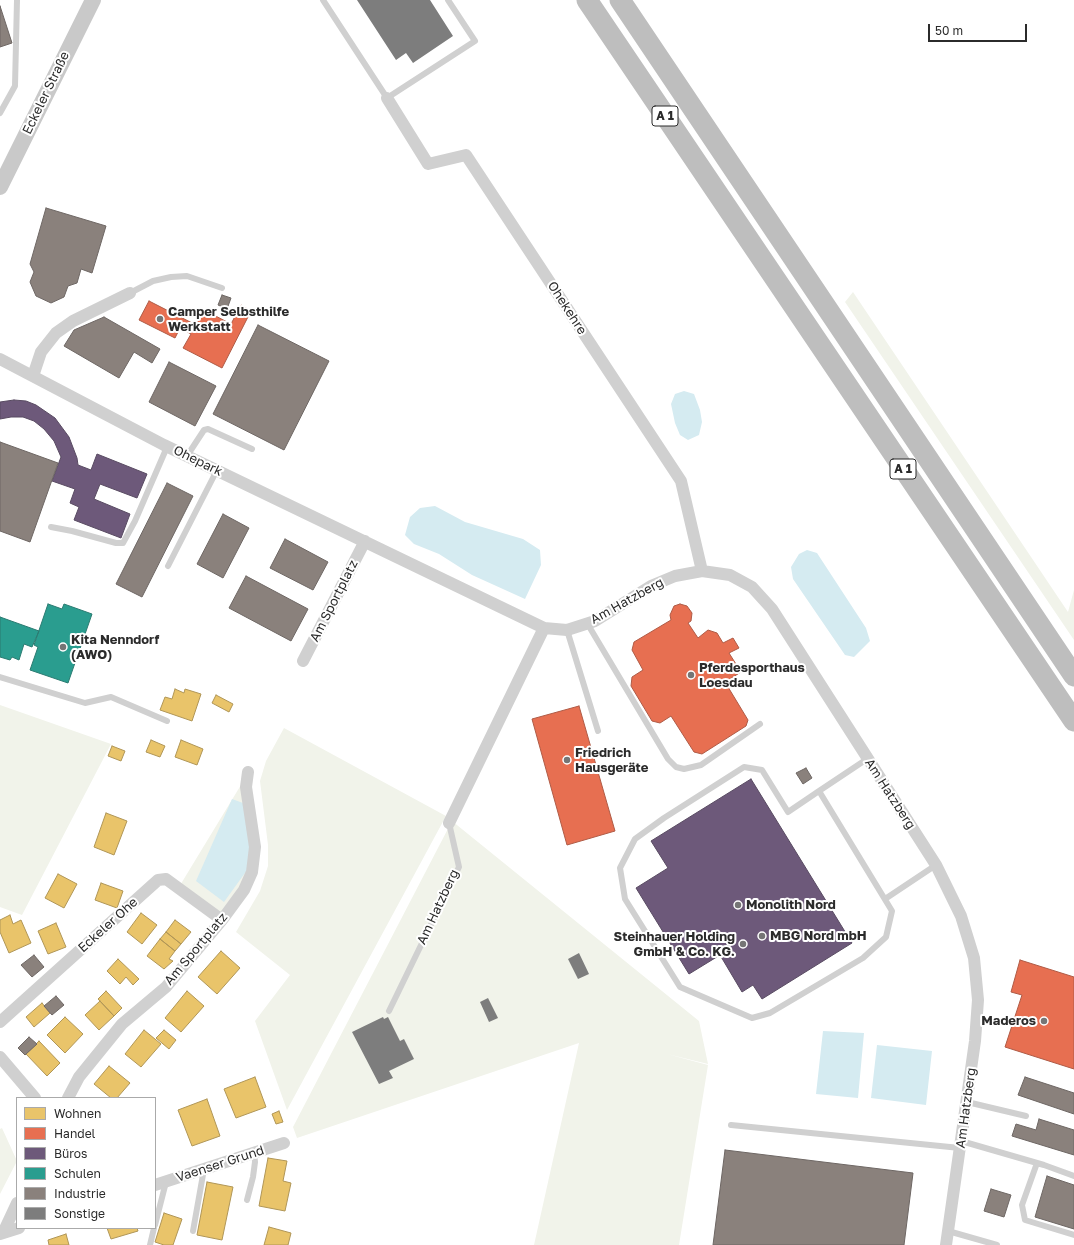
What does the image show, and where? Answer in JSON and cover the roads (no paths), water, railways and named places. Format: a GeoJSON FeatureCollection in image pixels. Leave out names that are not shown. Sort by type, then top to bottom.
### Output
{"type":"FeatureCollection","features":[{"type":"Feature","properties":{"kind":"highway","name":"A 1"},"geometry":{"type":"LineString","coordinates":[[587,0],[1074,721]]}},
{"type":"Feature","properties":{"kind":"highway","name":"A 1"},"geometry":{"type":"LineString","coordinates":[[620,0],[1074,676]]}},
{"type":"Feature","properties":{"kind":"street","name":"Eckeler Straße"},"geometry":{"type":"LineString","coordinates":[[0,187],[92,0]]}},
{"type":"Feature","properties":{"kind":"street","name":"Ohekehre"},"geometry":{"type":"LineString","coordinates":[[387,98],[428,164],[466,155],[681,481],[702,571]]}},
{"type":"Feature","properties":{"kind":"street"},"geometry":{"type":"LineString","coordinates":[[33,376],[41,352],[56,333],[73,322],[130,293]]}},
{"type":"Feature","properties":{"kind":"street","name":"Ohepark"},"geometry":{"type":"LineString","coordinates":[[0,359],[187,456],[365,541]]}},
{"type":"Feature","properties":{"kind":"street","name":"Am Hatzberg"},"geometry":{"type":"LineString","coordinates":[[365,541],[544,628],[567,630],[587,624],[595,621],[651,586],[675,576],[702,571],[730,575],[752,588],[772,609],[936,865],[960,916],[974,958],[976,974],[976,1021],[967,1102],[946,1245]]}},
{"type":"Feature","properties":{"kind":"street","name":"Am Sportplatz"},"geometry":{"type":"LineString","coordinates":[[303,661],[365,541]]}},
{"type":"Feature","properties":{"kind":"street","name":"Am Hatzberg"},"geometry":{"type":"LineString","coordinates":[[449,823],[544,628]]}},
{"type":"Feature","properties":{"kind":"street","name":"Am Sportplatz"},"geometry":{"type":"LineString","coordinates":[[69,1097],[79,1077],[122,1024],[166,987],[222,920],[244,890],[252,872],[255,847],[246,787],[248,772]]}},
{"type":"Feature","properties":{"kind":"street","name":"Eckeler Ohe"},"geometry":{"type":"LineString","coordinates":[[0,1022],[158,880],[166,879],[222,920]]}},
{"type":"Feature","properties":{"kind":"street"},"geometry":{"type":"LineString","coordinates":[[0,1057],[34,1097]]}},
{"type":"Feature","properties":{"kind":"street","name":"Vaenser Grund"},"geometry":{"type":"LineString","coordinates":[[160,1183],[284,1143]]}},
{"type":"Feature","properties":{"kind":"street"},"geometry":{"type":"LineString","coordinates":[[1,1234],[16,1205]]}},
{"type":"Feature","properties":{"kind":"street"},"geometry":{"type":"LineString","coordinates":[[1,1234],[16,1229]]}},
{"type":"Feature","properties":{"kind":"lane"},"geometry":{"type":"LineString","coordinates":[[0,113],[15,86],[17,0]]}},
{"type":"Feature","properties":{"kind":"lane"},"geometry":{"type":"LineString","coordinates":[[323,0],[387,98],[475,41],[448,0]]}},
{"type":"Feature","properties":{"kind":"lane"},"geometry":{"type":"LineString","coordinates":[[130,293],[153,281],[171,277],[187,276],[222,288]]}},
{"type":"Feature","properties":{"kind":"lane"},"geometry":{"type":"LineString","coordinates":[[187,456],[204,430],[208,429],[252,449]]}},
{"type":"Feature","properties":{"kind":"lane"},"geometry":{"type":"LineString","coordinates":[[51,527],[62,528],[116,543],[123,543],[135,521],[167,446]]}},
{"type":"Feature","properties":{"kind":"lane"},"geometry":{"type":"LineString","coordinates":[[168,566],[217,470]]}},
{"type":"Feature","properties":{"kind":"lane"},"geometry":{"type":"LineString","coordinates":[[587,624],[668,759],[676,767],[684,770],[701,765],[760,724]]}},
{"type":"Feature","properties":{"kind":"lane"},"geometry":{"type":"LineString","coordinates":[[567,630],[598,731]]}},
{"type":"Feature","properties":{"kind":"lane"},"geometry":{"type":"LineString","coordinates":[[0,677],[85,703],[111,698],[167,721]]}},
{"type":"Feature","properties":{"kind":"lane"},"geometry":{"type":"LineString","coordinates":[[819,791],[892,911],[886,937],[863,958],[770,1013],[752,1018],[680,987],[625,899],[620,868],[635,839],[664,818],[744,767],[762,770],[788,812],[867,758]]}},
{"type":"Feature","properties":{"kind":"lane","name":"Am Hatzberg"},"geometry":{"type":"LineString","coordinates":[[389,1011],[459,867],[449,823]]}},
{"type":"Feature","properties":{"kind":"lane"},"geometry":{"type":"LineString","coordinates":[[885,898],[936,865]]}},
{"type":"Feature","properties":{"kind":"lane"},"geometry":{"type":"LineString","coordinates":[[967,1102],[1026,1116]]}},
{"type":"Feature","properties":{"kind":"lane"},"geometry":{"type":"LineString","coordinates":[[731,1125],[961,1144],[1037,1163],[1074,1176]]}},
{"type":"Feature","properties":{"kind":"lane"},"geometry":{"type":"LineString","coordinates":[[247,1200],[253,1177],[255,1162],[254,1152]]}},
{"type":"Feature","properties":{"kind":"lane"},"geometry":{"type":"LineString","coordinates":[[1037,1163],[1022,1205],[1025,1220],[1074,1235]]}},
{"type":"Feature","properties":{"kind":"lane"},"geometry":{"type":"LineString","coordinates":[[193,1231],[204,1169]]}},
{"type":"Feature","properties":{"kind":"lane"},"geometry":{"type":"LineString","coordinates":[[156,1217],[160,1183]]}},
{"type":"Feature","properties":{"kind":"lane"},"geometry":{"type":"LineString","coordinates":[[150,1245],[154,1229]]}},
{"type":"Feature","properties":{"kind":"lane"},"geometry":{"type":"LineString","coordinates":[[948,1231],[997,1245]]}},
{"type":"Feature","properties":{"kind":"water"},"geometry":{"type":"Polygon","coordinates":[[[684,391],[694,394],[700,410],[702,422],[699,435],[688,440],[680,435],[675,423],[671,404],[675,394],[684,391]]]}},
{"type":"Feature","properties":{"kind":"water"},"geometry":{"type":"Polygon","coordinates":[[[435,506],[465,522],[523,539],[540,550],[541,565],[525,599],[472,575],[439,554],[414,544],[405,535],[410,517],[420,508],[435,506]]]}},
{"type":"Feature","properties":{"kind":"water"},"geometry":{"type":"Polygon","coordinates":[[[807,550],[817,553],[866,628],[870,641],[854,657],[845,655],[793,579],[791,567],[799,554],[807,550]]]}},
{"type":"Feature","properties":{"kind":"water"},"geometry":{"type":"Polygon","coordinates":[[[232,799],[243,803],[251,847],[250,866],[224,902],[196,881],[232,799]]]}},
{"type":"Feature","properties":{"kind":"water"},"geometry":{"type":"Polygon","coordinates":[[[823,1031],[864,1033],[858,1098],[816,1094],[823,1031]]]}},
{"type":"Feature","properties":{"kind":"water"},"geometry":{"type":"Polygon","coordinates":[[[877,1045],[932,1051],[926,1105],[871,1098],[877,1045]]]}},
{"type":"Feature","properties":{"kind":"place","name":"Camper Selbsthilfe Werkstatt"},"geometry":{"type":"Point","coordinates":[160,319]}},
{"type":"Feature","properties":{"kind":"place","name":"Kita Nenndorf (AWO)"},"geometry":{"type":"Point","coordinates":[63,647]}},
{"type":"Feature","properties":{"kind":"place","name":"Pferdesporthaus Loesdau"},"geometry":{"type":"Point","coordinates":[691,675]}},
{"type":"Feature","properties":{"kind":"place","name":"Friedrich Hausgeräte"},"geometry":{"type":"Point","coordinates":[567,760]}},
{"type":"Feature","properties":{"kind":"place","name":"Monolith Nord"},"geometry":{"type":"Point","coordinates":[738,905]}},
{"type":"Feature","properties":{"kind":"place","name":"MBG Nord mbH"},"geometry":{"type":"Point","coordinates":[762,936]}},
{"type":"Feature","properties":{"kind":"place","name":"Steinhauer Holding GmbH & Co. KG."},"geometry":{"type":"Point","coordinates":[743,944]}},
{"type":"Feature","properties":{"kind":"place","name":"Maderos"},"geometry":{"type":"Point","coordinates":[1044,1021]}}]}
